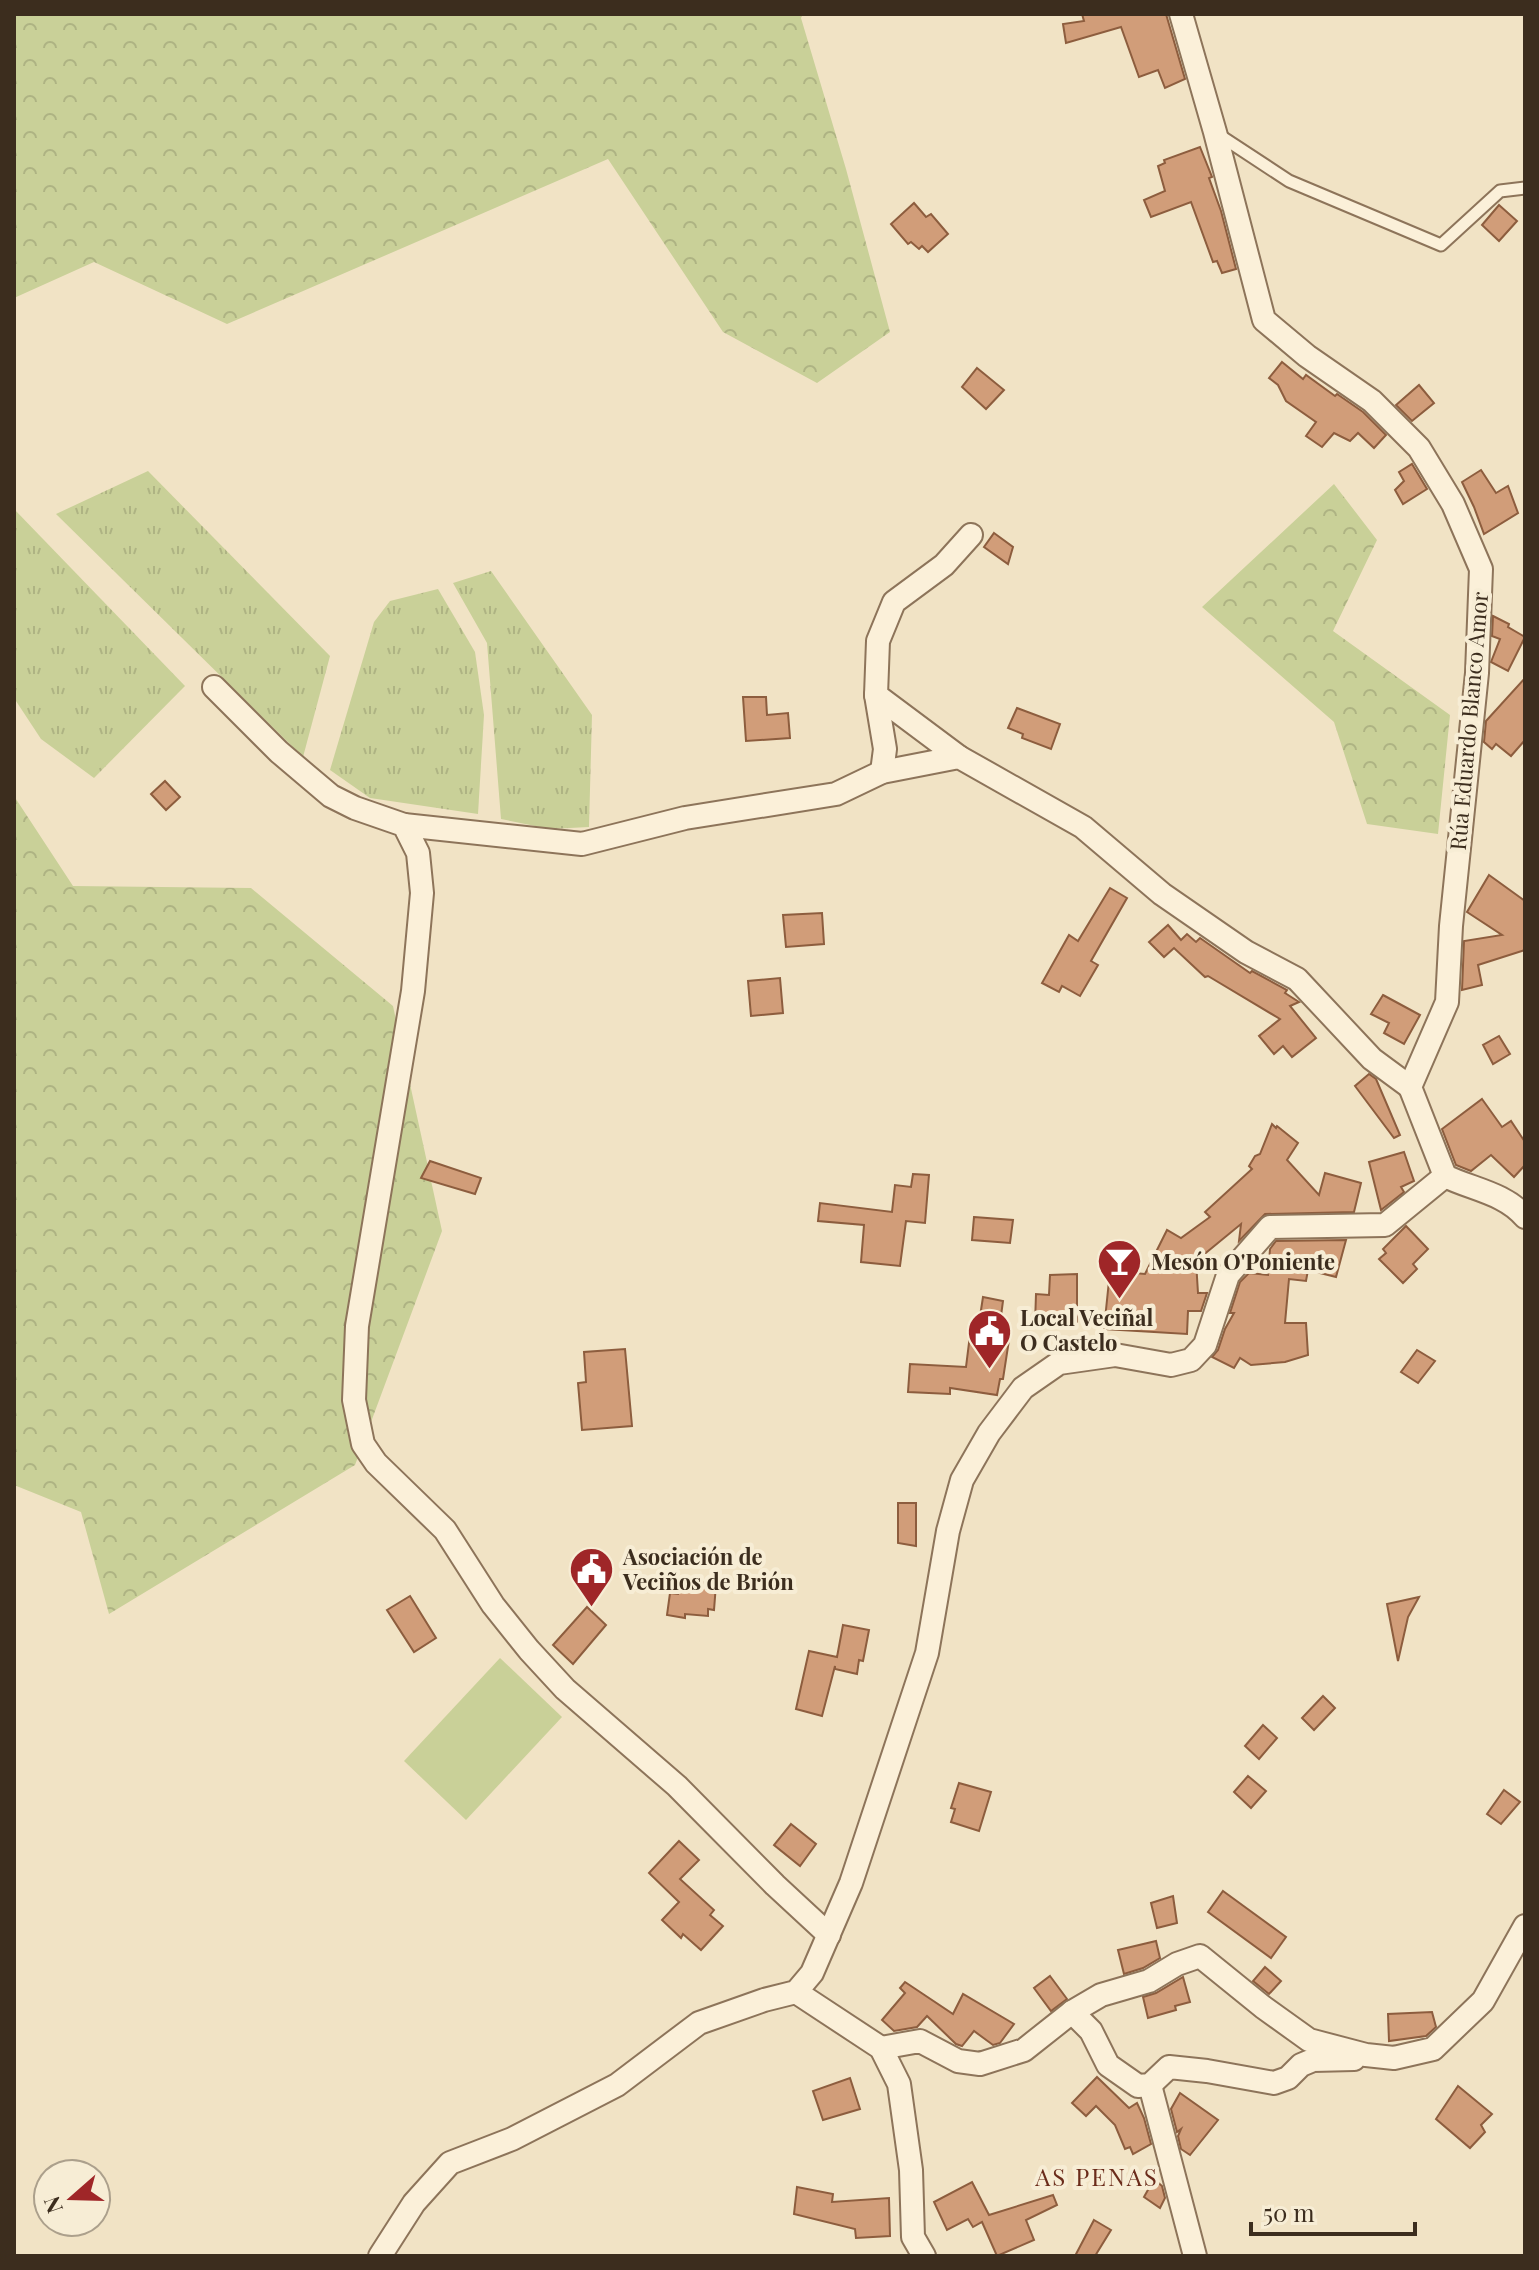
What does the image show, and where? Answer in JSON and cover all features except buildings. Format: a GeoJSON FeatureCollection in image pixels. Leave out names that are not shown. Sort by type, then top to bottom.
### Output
{"type":"FeatureCollection","features":[{"type":"Feature","properties":{"kind":"street","name":"Rúa Eduardo Blanco Amor"},"geometry":{"type":"LineString","coordinates":[[1181,14],[1264,320],[1307,356],[1372,401],[1419,448],[1453,504],[1481,569],[1477,673],[1451,926],[1447,1002],[1410,1087]]}},
{"type":"Feature","properties":{"kind":"street"},"geometry":{"type":"LineString","coordinates":[[882,772],[885,749],[876,695],[878,641],[894,602],[944,565],[971,535]]}},
{"type":"Feature","properties":{"kind":"street"},"geometry":{"type":"LineString","coordinates":[[214,687],[279,752],[331,796],[355,808],[404,825],[582,844],[685,818],[836,794],[882,772],[959,757]]}},
{"type":"Feature","properties":{"kind":"street"},"geometry":{"type":"LineString","coordinates":[[876,695],[959,757],[1083,827],[1162,894],[1246,952],[1297,979],[1372,1059],[1410,1087],[1445,1176],[1486,1190],[1521,1211],[1525,1217]]}},
{"type":"Feature","properties":{"kind":"street"},"geometry":{"type":"LineString","coordinates":[[404,825],[418,853],[422,893],[413,991],[357,1326],[354,1400],[363,1444],[376,1463],[445,1530],[493,1605],[565,1689],[677,1786],[829,1935]]}},
{"type":"Feature","properties":{"kind":"street"},"geometry":{"type":"LineString","coordinates":[[380,2256],[414,2203],[450,2163],[512,2139],[617,2085],[699,2023],[796,1992],[812,1973],[851,1883],[927,1653],[948,1531],[962,1480],[989,1433],[1023,1388],[1059,1363],[1115,1355],[1171,1365],[1191,1360],[1205,1345],[1228,1275],[1270,1227],[1385,1225],[1445,1176]]}},
{"type":"Feature","properties":{"kind":"street"},"geometry":{"type":"LineString","coordinates":[[881,2048],[920,2041],[958,2061],[980,2064],[1024,2050],[1072,2012],[1101,1995],[1149,1981],[1177,1964],[1200,1956],[1309,2040],[1366,2055],[1394,2058],[1433,2049],[1483,2001],[1525,1926]]}},
{"type":"Feature","properties":{"kind":"street"},"geometry":{"type":"LineString","coordinates":[[796,1992],[881,2048],[899,2084],[911,2170],[913,2237],[924,2256]]}},
{"type":"Feature","properties":{"kind":"street"},"geometry":{"type":"LineString","coordinates":[[1072,2012],[1091,2031],[1108,2065],[1138,2086],[1150,2085],[1169,2067],[1274,2083],[1288,2078],[1301,2065],[1313,2060],[1349,2060],[1366,2055]]}},
{"type":"Feature","properties":{"kind":"street"},"geometry":{"type":"LineString","coordinates":[[1150,2085],[1195,2256]]}},
{"type":"Feature","properties":{"kind":"lane"},"geometry":{"type":"LineString","coordinates":[[1215,132],[1289,181],[1441,245],[1500,191],[1525,188]]}},
{"type":"Feature","properties":{"kind":"green space"},"geometry":{"type":"Polygon","coordinates":[[[14,14],[803,14],[801,18],[890,332],[817,383],[723,332],[608,159],[227,324],[94,262],[14,298],[14,14]]]}},
{"type":"Feature","properties":{"kind":"green space"},"geometry":{"type":"Polygon","coordinates":[[[148,471],[330,656],[303,757],[56,514],[148,471]]]}},
{"type":"Feature","properties":{"kind":"green space"},"geometry":{"type":"Polygon","coordinates":[[[1334,484],[1377,540],[1333,631],[1450,715],[1438,834],[1367,824],[1334,722],[1202,607],[1334,484]]]}},
{"type":"Feature","properties":{"kind":"green space"},"geometry":{"type":"Polygon","coordinates":[[[14,509],[185,686],[94,778],[41,739],[14,698],[14,509]]]}},
{"type":"Feature","properties":{"kind":"green space"},"geometry":{"type":"Polygon","coordinates":[[[491,571],[592,715],[589,827],[550,829],[501,819],[487,643],[453,583],[491,571]]]}},
{"type":"Feature","properties":{"kind":"green space"},"geometry":{"type":"Polygon","coordinates":[[[438,589],[475,652],[484,715],[478,814],[370,798],[330,770],[374,622],[390,601],[438,589]]]}},
{"type":"Feature","properties":{"kind":"green space"},"geometry":{"type":"Polygon","coordinates":[[[14,796],[73,886],[251,888],[393,1006],[442,1231],[355,1465],[109,1614],[81,1512],[14,1485],[14,796]]]}},
{"type":"Feature","properties":{"kind":"green space"},"geometry":{"type":"Polygon","coordinates":[[[500,1658],[562,1717],[466,1820],[404,1761],[500,1658]]]}},
{"type":"Feature","properties":{"kind":"place","name":"Mesón O'Poniente"},"geometry":{"type":"Point","coordinates":[1120,1301]}},
{"type":"Feature","properties":{"kind":"place","name":"Local Veciñal O Castelo"},"geometry":{"type":"Point","coordinates":[989,1370]}},
{"type":"Feature","properties":{"kind":"place","name":"Asociación de Veciños de Brión"},"geometry":{"type":"Point","coordinates":[592,1609]}},
{"type":"Feature","properties":{"kind":"district","name":"AS PENAS"},"geometry":{"type":"Point","coordinates":[1097,2178]}}]}
